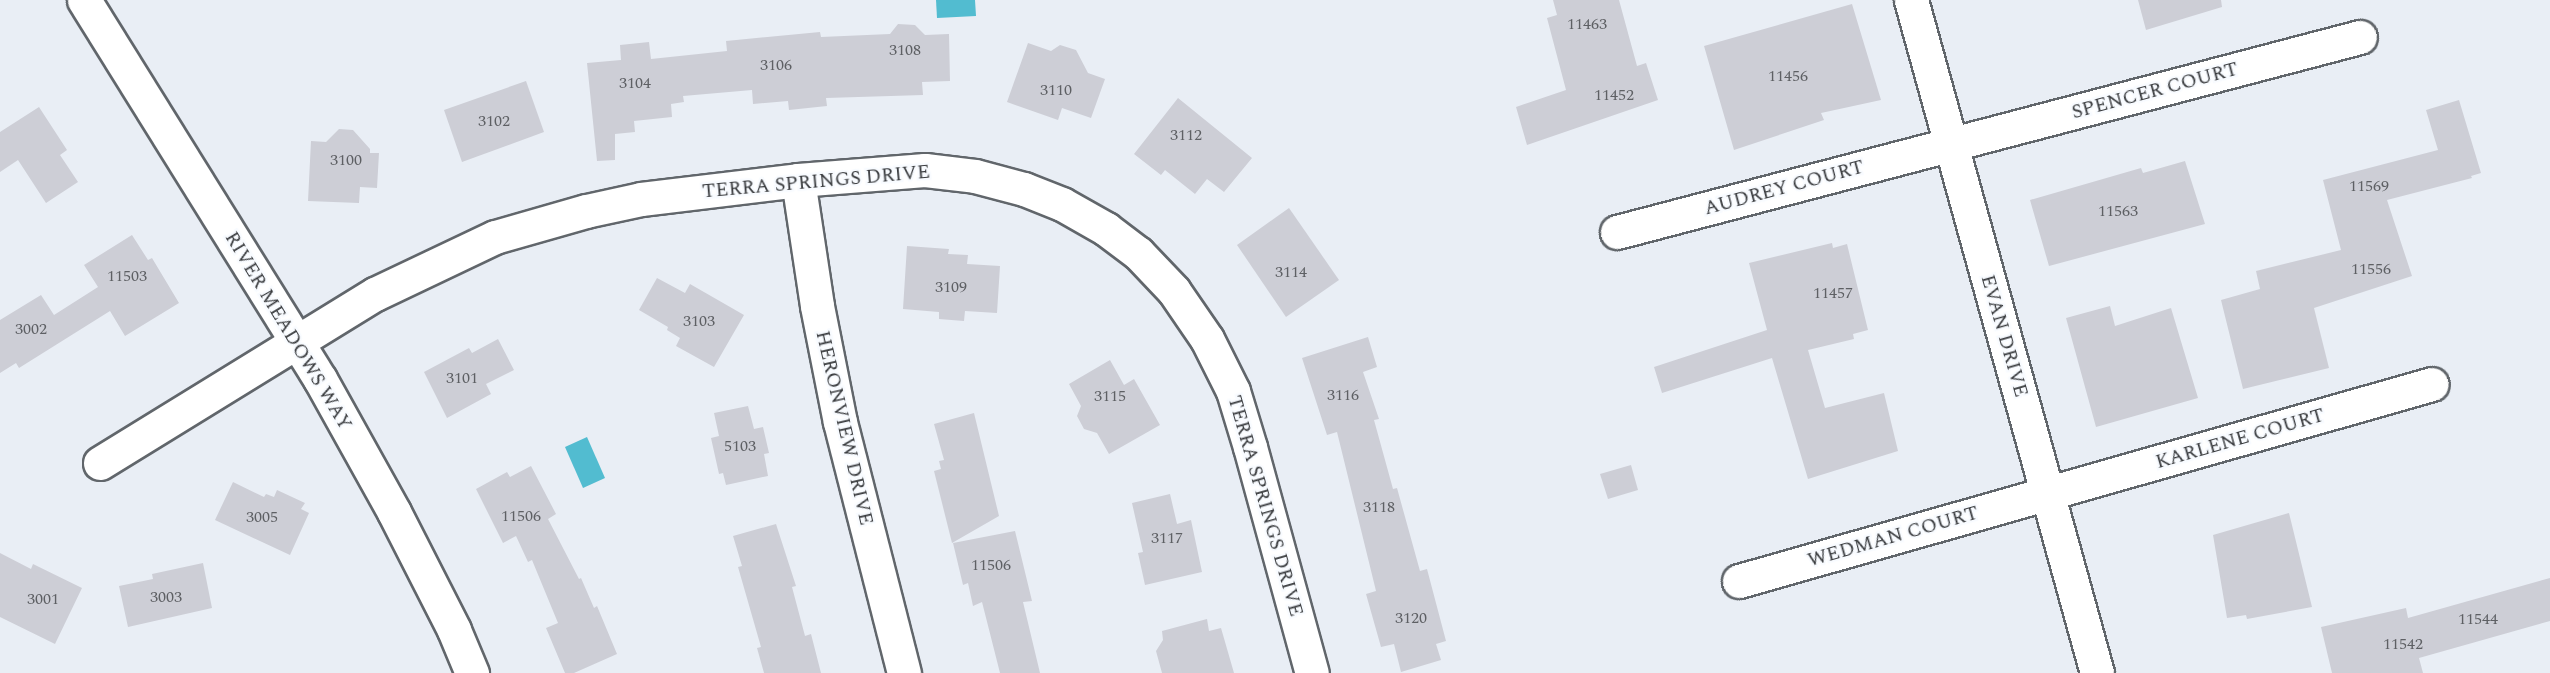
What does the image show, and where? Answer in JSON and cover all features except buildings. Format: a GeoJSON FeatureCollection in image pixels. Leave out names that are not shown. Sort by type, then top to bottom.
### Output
{"type":"FeatureCollection","features":[{"type":"Feature","properties":{"kind":"street","name":"RIVER MEADOWS WAY"},"geometry":{"type":"LineString","coordinates":[[84,0],[296,340],[394,512],[454,630],[472,673]]}},
{"type":"Feature","properties":{"kind":"street","name":"EVAN DRIVE"},"geometry":{"type":"LineString","coordinates":[[1911,0],[2097,673]]}},
{"type":"Feature","properties":{"kind":"street","name":"SPENCER COURT"},"geometry":{"type":"LineString","coordinates":[[1951,145],[2360,37]]}},
{"type":"Feature","properties":{"kind":"street","name":"AUDREY COURT"},"geometry":{"type":"LineString","coordinates":[[1617,232],[1951,145]]}},
{"type":"Feature","properties":{"kind":"street","name":"TERRA SPRINGS DRIVE"},"geometry":{"type":"LineString","coordinates":[[100,463],[296,340],[375,294],[495,237],[586,211],[641,199],[798,180],[925,170],[975,176],[1024,189],[1062,204],[1106,229],[1138,254],[1174,291],[1207,339],[1233,391],[1312,673]]}},
{"type":"Feature","properties":{"kind":"street","name":"HERONVIEW DRIVE"},"geometry":{"type":"LineString","coordinates":[[798,180],[817,306],[840,422],[904,673]]}},
{"type":"Feature","properties":{"kind":"street","name":"KARLENE COURT"},"geometry":{"type":"LineString","coordinates":[[2048,493],[2432,384]]}},
{"type":"Feature","properties":{"kind":"street","name":"WEDMAN COURT"},"geometry":{"type":"LineString","coordinates":[[1739,581],[2048,493]]}},
{"type":"Feature","properties":{"kind":"water"},"geometry":{"type":"Polygon","coordinates":[[[936,0],[975,0],[976,16],[937,18],[936,0]]]}},
{"type":"Feature","properties":{"kind":"water"},"geometry":{"type":"Polygon","coordinates":[[[587,437],[605,478],[583,488],[565,447],[587,437]]]}}]}
